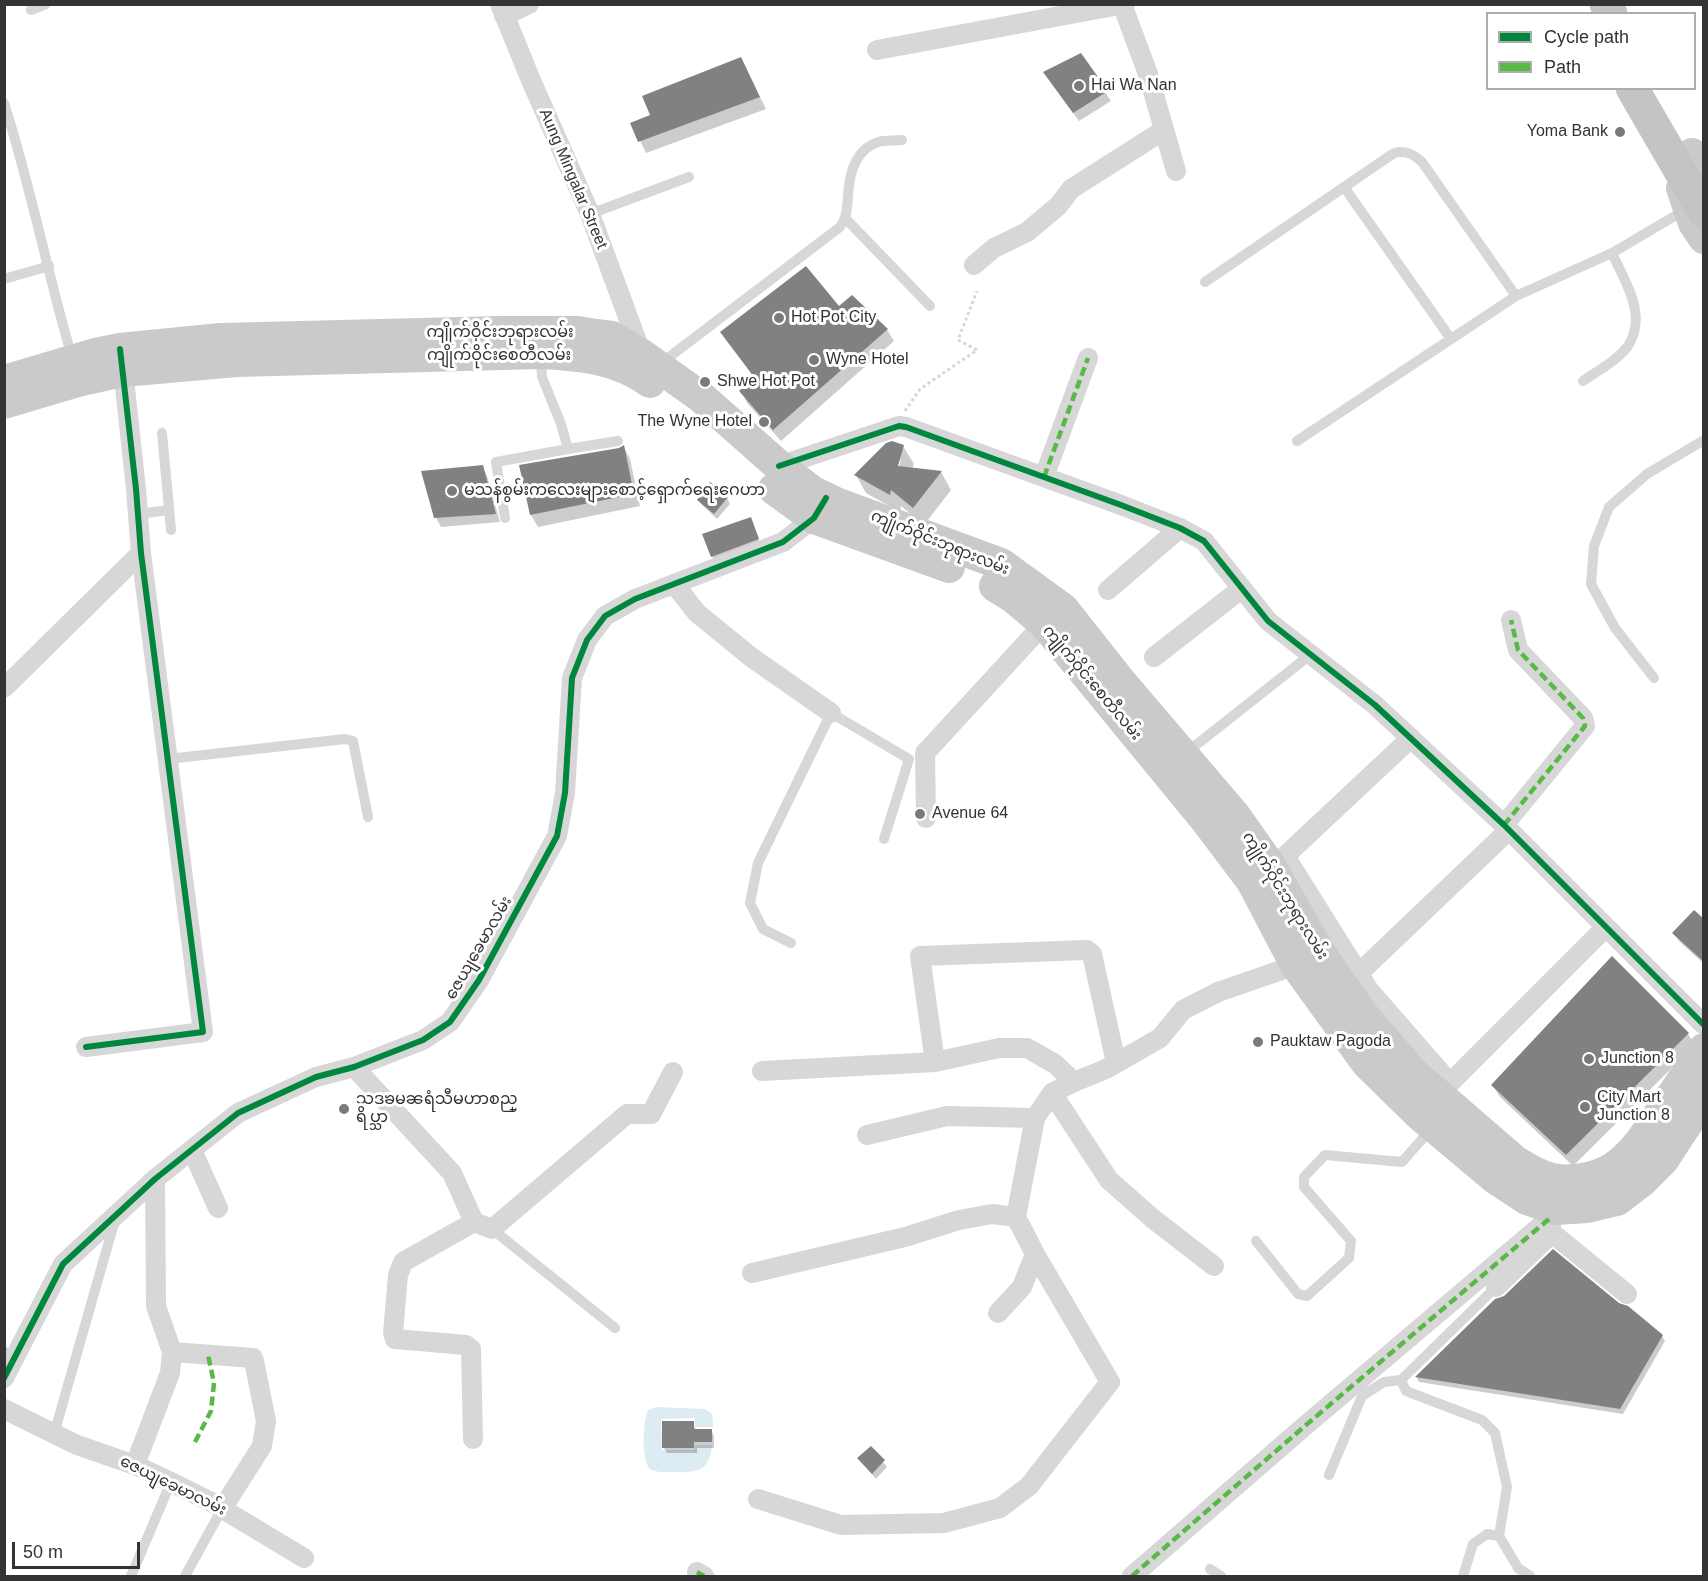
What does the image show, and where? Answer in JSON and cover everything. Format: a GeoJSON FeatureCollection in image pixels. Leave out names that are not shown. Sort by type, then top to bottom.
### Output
{"type":"FeatureCollection","features":[{"type":"Feature","properties":{"kind":"highway"},"geometry":{"type":"LineString","coordinates":[[1634,90],[1693,164]]}},
{"type":"Feature","properties":{"kind":"highway"},"geometry":{"type":"LineString","coordinates":[[1655,90],[1693,164],[1696,210]]}},
{"type":"Feature","properties":{"kind":"main road"},"geometry":{"type":"LineString","coordinates":[[1696,210],[1704,238]]}},
{"type":"Feature","properties":{"kind":"main road","name":"ကျိုက်ဝိုင်းဘုရားလမ်း"},"geometry":{"type":"LineString","coordinates":[[122,360],[221,339],[500,343],[578,332],[612,337],[647,366],[701,397],[779,466],[813,492],[820,508]]}},
{"type":"Feature","properties":{"kind":"main road","name":"ကျိုက်ဝိုင်းစေတီလမ်း"},"geometry":{"type":"LineString","coordinates":[[500,343],[541,353],[584,355],[621,366],[647,366],[678,402],[784,497],[820,508],[986,582],[1052,615],[1063,609],[1110,687],[1184,768]]}},
{"type":"Feature","properties":{"kind":"main road"},"geometry":{"type":"LineString","coordinates":[[4,381],[122,360]]}},
{"type":"Feature","properties":{"kind":"main road"},"geometry":{"type":"LineString","coordinates":[[4,403],[75,370]]}},
{"type":"Feature","properties":{"kind":"main road","name":"ကျိုက်ဝိုင်းဘုရားလမ်း"},"geometry":{"type":"LineString","coordinates":[[1184,768],[1235,816],[1271,867],[1307,958],[1412,1071],[1515,1161],[1534,1173],[1554,1210],[1586,1178],[1613,1168],[1629,1155],[1704,1049]]}},
{"type":"Feature","properties":{"kind":"main road"},"geometry":{"type":"LineString","coordinates":[[1307,958],[1367,1063],[1433,1127],[1496,1178],[1527,1199],[1554,1210],[1587,1207],[1617,1200],[1643,1180],[1663,1160],[1704,1097]]}},
{"type":"Feature","properties":{"kind":"street"},"geometry":{"type":"LineString","coordinates":[[502,10],[529,4]]}},
{"type":"Feature","properties":{"kind":"street"},"geometry":{"type":"LineString","coordinates":[[877,50],[1123,5],[1148,74],[1176,171]]}},
{"type":"Feature","properties":{"kind":"street","name":"Aung Mingalar Street"},"geometry":{"type":"LineString","coordinates":[[502,10],[590,214],[647,366]]}},
{"type":"Feature","properties":{"kind":"street"},"geometry":{"type":"LineString","coordinates":[[974,265],[994,248],[1027,232],[1058,206],[1071,189],[1164,130]]}},
{"type":"Feature","properties":{"kind":"street"},"geometry":{"type":"LineString","coordinates":[[1044,477],[1088,358]]}},
{"type":"Feature","properties":{"kind":"street"},"geometry":{"type":"LineString","coordinates":[[86,1047],[203,1032],[141,554],[122,360]]}},
{"type":"Feature","properties":{"kind":"street"},"geometry":{"type":"LineString","coordinates":[[779,466],[899,426],[906,427],[1180,528],[1204,541],[1268,621],[1375,705],[1411,738],[1506,827],[1704,1025]]}},
{"type":"Feature","properties":{"kind":"street","name":"ဇေယျခေမာလမ်း"},"geometry":{"type":"LineString","coordinates":[[4,1378],[63,1264],[155,1179],[238,1113],[316,1077],[354,1067],[423,1040],[450,1022],[479,980],[557,836],[564,792],[572,678],[587,640],[605,616],[635,599],[783,542],[820,508]]}},
{"type":"Feature","properties":{"kind":"street"},"geometry":{"type":"LineString","coordinates":[[1108,590],[1180,528]]}},
{"type":"Feature","properties":{"kind":"street"},"geometry":{"type":"LineString","coordinates":[[4,688],[141,554]]}},
{"type":"Feature","properties":{"kind":"street"},"geometry":{"type":"LineString","coordinates":[[674,584],[697,613],[751,657],[831,713]]}},
{"type":"Feature","properties":{"kind":"street"},"geometry":{"type":"LineString","coordinates":[[1154,657],[1241,589]]}},
{"type":"Feature","properties":{"kind":"street"},"geometry":{"type":"LineString","coordinates":[[926,818],[925,753],[1052,615]]}},
{"type":"Feature","properties":{"kind":"street"},"geometry":{"type":"LineString","coordinates":[[1358,974],[1506,827],[1585,726],[1583,718],[1518,651],[1511,620]]}},
{"type":"Feature","properties":{"kind":"street"},"geometry":{"type":"LineString","coordinates":[[1411,738],[1285,856],[1368,990],[1450,1083],[1605,928]]}},
{"type":"Feature","properties":{"kind":"street"},"geometry":{"type":"LineString","coordinates":[[935,1062],[920,956],[1087,950],[1092,954],[1116,1063]]}},
{"type":"Feature","properties":{"kind":"street"},"geometry":{"type":"LineString","coordinates":[[758,1499],[840,1524],[944,1523],[1000,1508],[1029,1486],[1110,1382],[1035,1254],[1016,1217],[1035,1118],[1052,1093],[1116,1063],[1160,1038],[1183,1010],[1218,992],[1307,958]]}},
{"type":"Feature","properties":{"kind":"street"},"geometry":{"type":"LineString","coordinates":[[762,1071],[935,1062],[999,1048],[1027,1048],[1055,1064],[1074,1082]]}},
{"type":"Feature","properties":{"kind":"street"},"geometry":{"type":"LineString","coordinates":[[354,1067],[452,1173],[483,1225]]}},
{"type":"Feature","properties":{"kind":"street"},"geometry":{"type":"LineString","coordinates":[[473,1439],[471,1348],[466,1345],[395,1339],[393,1333],[398,1275],[403,1262],[483,1225],[627,1114],[651,1114],[673,1072]]}},
{"type":"Feature","properties":{"kind":"street"},"geometry":{"type":"LineString","coordinates":[[1052,1093],[1109,1180],[1152,1218],[1214,1266]]}},
{"type":"Feature","properties":{"kind":"street"},"geometry":{"type":"LineString","coordinates":[[867,1135],[947,1116],[1035,1118]]}},
{"type":"Feature","properties":{"kind":"street"},"geometry":{"type":"LineString","coordinates":[[192,1150],[218,1208]]}},
{"type":"Feature","properties":{"kind":"street"},"geometry":{"type":"LineString","coordinates":[[135,1465],[170,1372],[172,1352],[156,1306],[155,1179]]}},
{"type":"Feature","properties":{"kind":"street"},"geometry":{"type":"LineString","coordinates":[[1496,1287],[1554,1210]]}},
{"type":"Feature","properties":{"kind":"street"},"geometry":{"type":"LineString","coordinates":[[1554,1210],[1627,1294]]}},
{"type":"Feature","properties":{"kind":"street"},"geometry":{"type":"LineString","coordinates":[[1132,1576],[1554,1210]]}},
{"type":"Feature","properties":{"kind":"street"},"geometry":{"type":"LineString","coordinates":[[752,1273],[905,1237],[959,1220],[992,1214],[1016,1217]]}},
{"type":"Feature","properties":{"kind":"street"},"geometry":{"type":"LineString","coordinates":[[998,1313],[1022,1287],[1035,1254]]}},
{"type":"Feature","properties":{"kind":"street"},"geometry":{"type":"LineString","coordinates":[[172,1352],[253,1358],[254,1361],[266,1421],[262,1446],[222,1509]]}},
{"type":"Feature","properties":{"kind":"street","name":"ဇေယျခေမာလမ်း"},"geometry":{"type":"LineString","coordinates":[[4,1409],[77,1445],[135,1465],[171,1482],[222,1509],[304,1558]]}},
{"type":"Feature","properties":{"kind":"lane"},"geometry":{"type":"LineString","coordinates":[[30,10],[46,4]]}},
{"type":"Feature","properties":{"kind":"lane"},"geometry":{"type":"LineString","coordinates":[[4,103],[75,370]]}},
{"type":"Feature","properties":{"kind":"lane"},"geometry":{"type":"LineString","coordinates":[[647,366],[840,228],[846,219],[849,184],[856,160],[865,149],[878,142],[902,140]]}},
{"type":"Feature","properties":{"kind":"lane"},"geometry":{"type":"LineString","coordinates":[[1205,282],[1394,153],[1407,152],[1422,162],[1516,296]]}},
{"type":"Feature","properties":{"kind":"lane"},"geometry":{"type":"LineString","coordinates":[[590,214],[689,177]]}},
{"type":"Feature","properties":{"kind":"lane"},"geometry":{"type":"LineString","coordinates":[[1344,187],[1451,339]]}},
{"type":"Feature","properties":{"kind":"lane"},"geometry":{"type":"LineString","coordinates":[[1297,441],[1516,296],[1612,253],[1696,210]]}},
{"type":"Feature","properties":{"kind":"lane"},"geometry":{"type":"LineString","coordinates":[[846,219],[930,306]]}},
{"type":"Feature","properties":{"kind":"lane"},"geometry":{"type":"LineString","coordinates":[[1583,381],[1628,346],[1635,325],[1635,305],[1612,253]]}},
{"type":"Feature","properties":{"kind":"lane"},"geometry":{"type":"LineString","coordinates":[[4,279],[49,266]]}},
{"type":"Feature","properties":{"kind":"lane"},"geometry":{"type":"LineString","coordinates":[[541,353],[542,377],[561,424],[568,449]]}},
{"type":"Feature","properties":{"kind":"lane"},"geometry":{"type":"LineString","coordinates":[[162,433],[171,530]]}},
{"type":"Feature","properties":{"kind":"lane"},"geometry":{"type":"LineString","coordinates":[[1654,678],[1615,628],[1591,584],[1594,546],[1609,507],[1647,474],[1704,440]]}},
{"type":"Feature","properties":{"kind":"lane"},"geometry":{"type":"LineString","coordinates":[[505,518],[496,462],[618,441]]}},
{"type":"Feature","properties":{"kind":"lane"},"geometry":{"type":"LineString","coordinates":[[138,514],[169,510]]}},
{"type":"Feature","properties":{"kind":"lane"},"geometry":{"type":"LineString","coordinates":[[1184,768],[1310,655]]}},
{"type":"Feature","properties":{"kind":"lane"},"geometry":{"type":"LineString","coordinates":[[791,943],[763,929],[750,903],[758,863],[831,713],[909,759],[884,839]]}},
{"type":"Feature","properties":{"kind":"lane"},"geometry":{"type":"LineString","coordinates":[[168,759],[345,739],[353,741],[368,817]]}},
{"type":"Feature","properties":{"kind":"lane"},"geometry":{"type":"LineString","coordinates":[[1256,1241],[1298,1294],[1307,1296],[1349,1258],[1350,1241],[1304,1187],[1305,1177],[1325,1155],[1402,1162],[1433,1127]]}},
{"type":"Feature","properties":{"kind":"lane"},"geometry":{"type":"LineString","coordinates":[[54,1434],[117,1214]]}},
{"type":"Feature","properties":{"kind":"lane"},"geometry":{"type":"LineString","coordinates":[[483,1225],[615,1328]]}},
{"type":"Feature","properties":{"kind":"lane"},"geometry":{"type":"LineString","coordinates":[[1329,1475],[1362,1396],[1384,1382],[1401,1380],[1496,1287]]}},
{"type":"Feature","properties":{"kind":"lane"},"geometry":{"type":"LineString","coordinates":[[1401,1380],[1406,1391],[1482,1420],[1495,1433],[1507,1487],[1499,1536],[1518,1568],[1530,1576]]}},
{"type":"Feature","properties":{"kind":"lane"},"geometry":{"type":"LineString","coordinates":[[131,1576],[171,1482]]}},
{"type":"Feature","properties":{"kind":"lane"},"geometry":{"type":"LineString","coordinates":[[185,1576],[222,1509]]}},
{"type":"Feature","properties":{"kind":"lane"},"geometry":{"type":"LineString","coordinates":[[1463,1576],[1473,1544],[1487,1534],[1499,1536]]}},
{"type":"Feature","properties":{"kind":"lane"},"geometry":{"type":"LineString","coordinates":[[1210,1569],[1221,1576]]}},
{"type":"Feature","properties":{"kind":"path"},"geometry":{"type":"LineString","coordinates":[[899,426],[907,405],[920,389],[977,350],[958,340],[977,291]]}},
{"type":"Feature","properties":{"kind":"shaded area"},"geometry":{"type":"Polygon","coordinates":[[[656,1407],[705,1409],[712,1414],[711,1452],[702,1468],[690,1472],[658,1472],[650,1469],[645,1458],[644,1431],[648,1410],[656,1407]]]}},
{"type":"Feature","properties":{"kind":"pier"},"geometry":{"type":"Polygon","coordinates":[[[695,1418],[695,1427],[716,1427],[715,1445],[695,1445],[695,1450],[662,1450],[661,1419],[695,1418]]]}},
{"type":"Feature","properties":{"kind":"building","name":"Hai Wa Nan"},"geometry":{"type":"Polygon","coordinates":[[[1081,53],[1108,91],[1073,113],[1043,72],[1081,53]]]}},
{"type":"Feature","properties":{"kind":"building"},"geometry":{"type":"Polygon","coordinates":[[[741,57],[760,97],[638,142],[630,123],[650,115],[642,96],[741,57]]]}},
{"type":"Feature","properties":{"kind":"building"},"geometry":{"type":"Polygon","coordinates":[[[806,266],[839,306],[852,295],[888,329],[773,430],[739,391],[754,377],[720,332],[806,266]]]}},
{"type":"Feature","properties":{"kind":"building"},"geometry":{"type":"Polygon","coordinates":[[[892,441],[904,445],[898,466],[942,471],[913,508],[891,490],[890,495],[854,475],[886,443],[892,441]]]}},
{"type":"Feature","properties":{"kind":"building"},"geometry":{"type":"Polygon","coordinates":[[[624,445],[634,494],[530,515],[519,465],[619,448],[624,445]]]}},
{"type":"Feature","properties":{"kind":"building"},"geometry":{"type":"Polygon","coordinates":[[[483,465],[496,514],[434,518],[421,471],[483,465]]]}},
{"type":"Feature","properties":{"kind":"building"},"geometry":{"type":"Polygon","coordinates":[[[710,482],[728,497],[714,514],[697,500],[710,482]]]}},
{"type":"Feature","properties":{"kind":"building"},"geometry":{"type":"Polygon","coordinates":[[[751,517],[759,539],[711,557],[702,534],[751,517]]]}},
{"type":"Feature","properties":{"kind":"building"},"geometry":{"type":"Polygon","coordinates":[[[1694,910],[1704,919],[1704,962],[1672,933],[1694,910]]]}},
{"type":"Feature","properties":{"kind":"building","name":"Junction 8"},"geometry":{"type":"Polygon","coordinates":[[[1612,956],[1689,1033],[1566,1155],[1491,1085],[1612,956]]]}},
{"type":"Feature","properties":{"kind":"building"},"geometry":{"type":"Polygon","coordinates":[[[1553,1249],[1619,1303],[1628,1306],[1663,1335],[1620,1409],[1415,1377],[1495,1299],[1504,1296],[1553,1249]]]}},
{"type":"Feature","properties":{"kind":"building"},"geometry":{"type":"Polygon","coordinates":[[[662,1421],[694,1421],[694,1429],[712,1429],[712,1442],[694,1442],[694,1448],[662,1448],[662,1421]]]}},
{"type":"Feature","properties":{"kind":"building"},"geometry":{"type":"Polygon","coordinates":[[[871,1446],[885,1460],[872,1474],[857,1458],[871,1446]]]}},
{"type":"Feature","properties":{"kind":"marked path"},"geometry":{"type":"LineString","coordinates":[[1044,477],[1088,358]]}},
{"type":"Feature","properties":{"kind":"marked path"},"geometry":{"type":"LineString","coordinates":[[1504,825],[1585,726],[1583,718],[1518,650],[1511,620]]}},
{"type":"Feature","properties":{"kind":"marked path"},"geometry":{"type":"LineString","coordinates":[[1132,1576],[1549,1219]]}},
{"type":"Feature","properties":{"kind":"marked path"},"geometry":{"type":"LineString","coordinates":[[195,1442],[211,1411],[214,1383],[208,1355]]}},
{"type":"Feature","properties":{"kind":"marked path"},"geometry":{"type":"LineString","coordinates":[[697,1572],[704,1576]]}},
{"type":"Feature","properties":{"kind":"cycle path"},"geometry":{"type":"LineString","coordinates":[[86,1047],[203,1032],[141,553],[120,349]]}},
{"type":"Feature","properties":{"kind":"cycle path"},"geometry":{"type":"LineString","coordinates":[[779,466],[899,426],[906,427],[1121,505],[1180,528],[1204,541],[1268,621],[1375,705],[1504,825],[1704,1025]]}},
{"type":"Feature","properties":{"kind":"cycle path"},"geometry":{"type":"LineString","coordinates":[[4,1378],[63,1264],[155,1179],[238,1113],[316,1077],[354,1067],[423,1040],[450,1022],[479,980],[557,836],[565,793],[572,678],[587,640],[605,616],[635,599],[783,542],[814,518],[826,498]]}},
{"type":"Feature","properties":{"kind":"place","name":"Hai Wa Nan"},"geometry":{"type":"Point","coordinates":[1079,86]}},
{"type":"Feature","properties":{"kind":"place","name":"Yoma Bank"},"geometry":{"type":"Point","coordinates":[1620,132]}},
{"type":"Feature","properties":{"kind":"place","name":"Hot Pot City"},"geometry":{"type":"Point","coordinates":[779,318]}},
{"type":"Feature","properties":{"kind":"place","name":"Wyne Hotel"},"geometry":{"type":"Point","coordinates":[814,360]}},
{"type":"Feature","properties":{"kind":"place","name":"Shwe Hot Pot"},"geometry":{"type":"Point","coordinates":[705,382]}},
{"type":"Feature","properties":{"kind":"place","name":"The Wyne Hotel"},"geometry":{"type":"Point","coordinates":[764,422]}},
{"type":"Feature","properties":{"kind":"place","name":"မသန်စွမ်းကလေးများစောင့်ရှောက်ရေးဂေဟာ"},"geometry":{"type":"Point","coordinates":[452,491]}},
{"type":"Feature","properties":{"kind":"place","name":"Avenue 64"},"geometry":{"type":"Point","coordinates":[920,814]}},
{"type":"Feature","properties":{"kind":"place","name":"Pauktaw Pagoda"},"geometry":{"type":"Point","coordinates":[1258,1042]}},
{"type":"Feature","properties":{"kind":"place","name":"Junction 8"},"geometry":{"type":"Point","coordinates":[1589,1059]}},
{"type":"Feature","properties":{"kind":"place","name":"City Mart Junction 8"},"geometry":{"type":"Point","coordinates":[1585,1107]}},
{"type":"Feature","properties":{"kind":"place","name":"သဒၶမၼရံသီမဟာစည္ ရိပ္သာ"},"geometry":{"type":"Point","coordinates":[344,1109]}}]}
